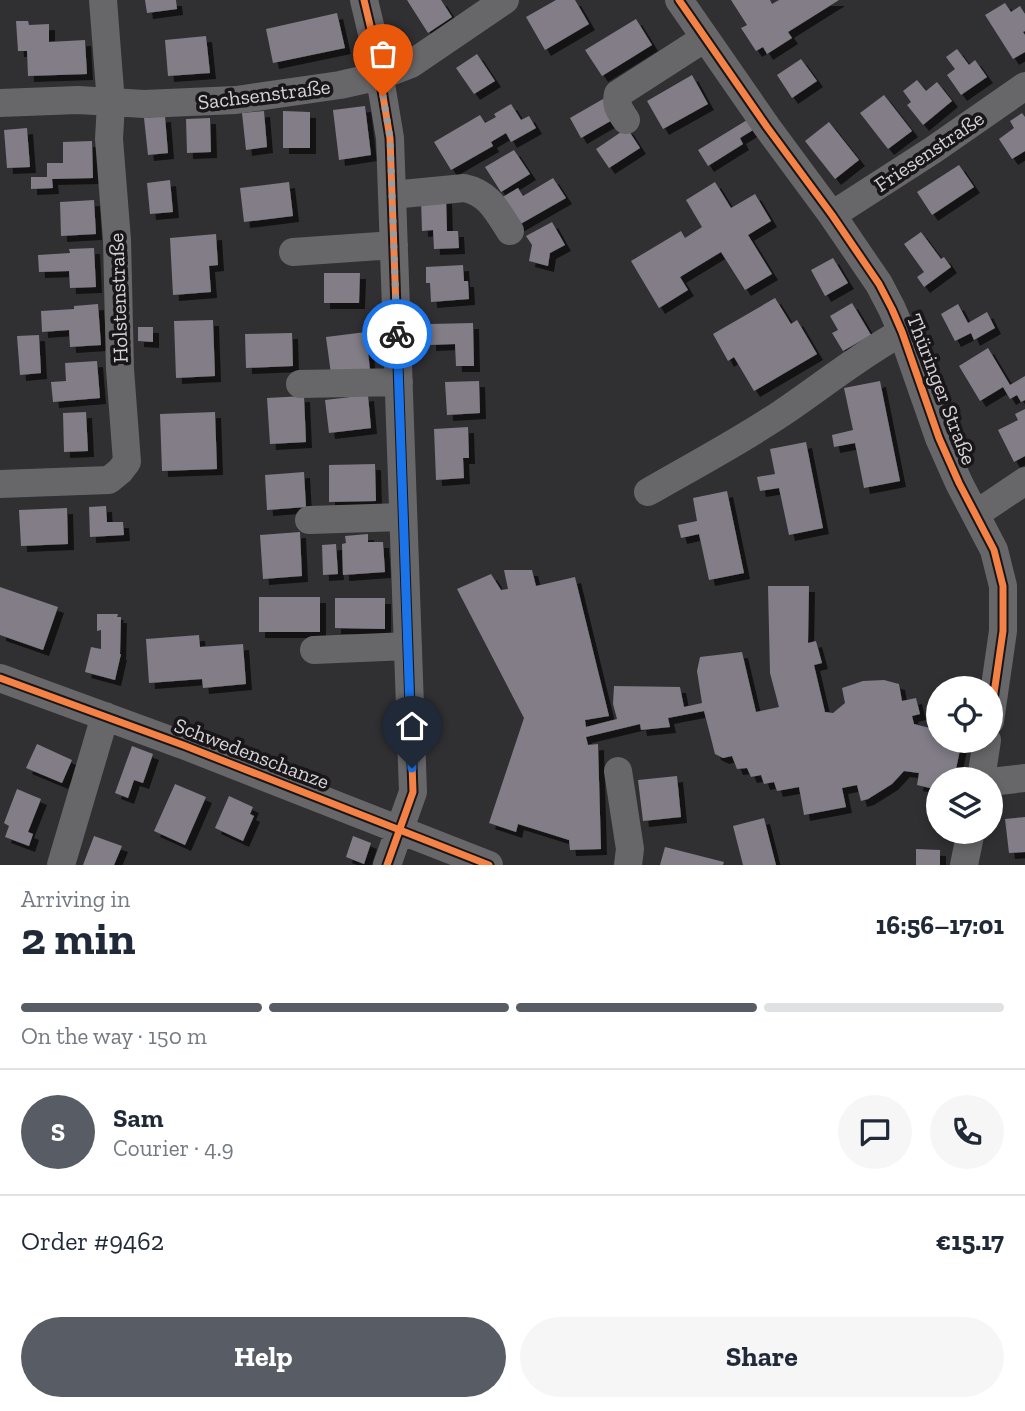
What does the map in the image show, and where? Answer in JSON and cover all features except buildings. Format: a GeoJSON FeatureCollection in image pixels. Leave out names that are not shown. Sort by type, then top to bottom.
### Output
{"type":"FeatureCollection","features":[{"type":"Feature","properties":{"kind":"street","name":"Holstenstraße"},"geometry":{"type":"LineString","coordinates":[[0,484],[109,480],[127,462],[120,369],[117,240],[109,139],[111,103],[103,0]]}},
{"type":"Feature","properties":{"kind":"street"},"geometry":{"type":"LineString","coordinates":[[365,0],[390,138],[413,793],[387,865]]}},
{"type":"Feature","properties":{"kind":"street","name":"Sachsenstraße"},"geometry":{"type":"LineString","coordinates":[[0,103],[78,100],[144,104],[236,100],[340,85],[380,76],[411,64],[505,0]]}},
{"type":"Feature","properties":{"kind":"street","name":"Thüringer Straße"},"geometry":{"type":"LineString","coordinates":[[679,0],[879,284],[902,332],[939,438],[994,550],[1003,586],[1003,631],[996,676]]}},
{"type":"Feature","properties":{"kind":"street"},"geometry":{"type":"LineString","coordinates":[[626,120],[616,101],[618,94],[705,37]]}},
{"type":"Feature","properties":{"kind":"street","name":"Friesenstraße"},"geometry":{"type":"LineString","coordinates":[[832,215],[1025,86]]}},
{"type":"Feature","properties":{"kind":"street"},"geometry":{"type":"LineString","coordinates":[[392,195],[464,188],[475,190],[486,198],[510,231]]}},
{"type":"Feature","properties":{"kind":"street"},"geometry":{"type":"LineString","coordinates":[[293,252],[394,245]]}},
{"type":"Feature","properties":{"kind":"street","name":"Thüringer Straße"},"geometry":{"type":"LineString","coordinates":[[648,492],[779,415],[877,345],[902,332]]}},
{"type":"Feature","properties":{"kind":"street"},"geometry":{"type":"LineString","coordinates":[[300,384],[399,382]]}},
{"type":"Feature","properties":{"kind":"street"},"geometry":{"type":"LineString","coordinates":[[976,514],[1025,481]]}},
{"type":"Feature","properties":{"kind":"street"},"geometry":{"type":"LineString","coordinates":[[309,520],[403,517]]}},
{"type":"Feature","properties":{"kind":"street"},"geometry":{"type":"LineString","coordinates":[[314,650],[408,646]]}},
{"type":"Feature","properties":{"kind":"street","name":"Schwedenschanze"},"geometry":{"type":"LineString","coordinates":[[0,678],[235,765],[489,865]]}},
{"type":"Feature","properties":{"kind":"street"},"geometry":{"type":"LineString","coordinates":[[61,865],[105,716]]}},
{"type":"Feature","properties":{"kind":"street"},"geometry":{"type":"LineString","coordinates":[[618,771],[630,849],[628,865]]}},
{"type":"Feature","properties":{"kind":"street"},"geometry":{"type":"LineString","coordinates":[[1003,781],[1025,778]]}},
{"type":"Feature","properties":{"kind":"street"},"geometry":{"type":"LineString","coordinates":[[964,865],[968,844]]}},
{"type":"Feature","properties":{"kind":"cycle path"},"geometry":{"type":"LineString","coordinates":[[364,0],[390,138],[413,792],[387,865]]}},
{"type":"Feature","properties":{"kind":"cycle path"},"geometry":{"type":"LineString","coordinates":[[679,0],[832,215],[879,284],[892,309],[939,438],[994,550],[1003,586],[1003,631],[996,676]]}},
{"type":"Feature","properties":{"kind":"cycle path"},"geometry":{"type":"LineString","coordinates":[[0,678],[183,745],[489,865]]}},
{"type":"Feature","properties":{"kind":"way so far"},"geometry":{"type":"LineString","coordinates":[[383,96],[390,138],[397,334]]}},
{"type":"Feature","properties":{"kind":"route"},"geometry":{"type":"LineString","coordinates":[[397,334],[412,768]]}}]}
